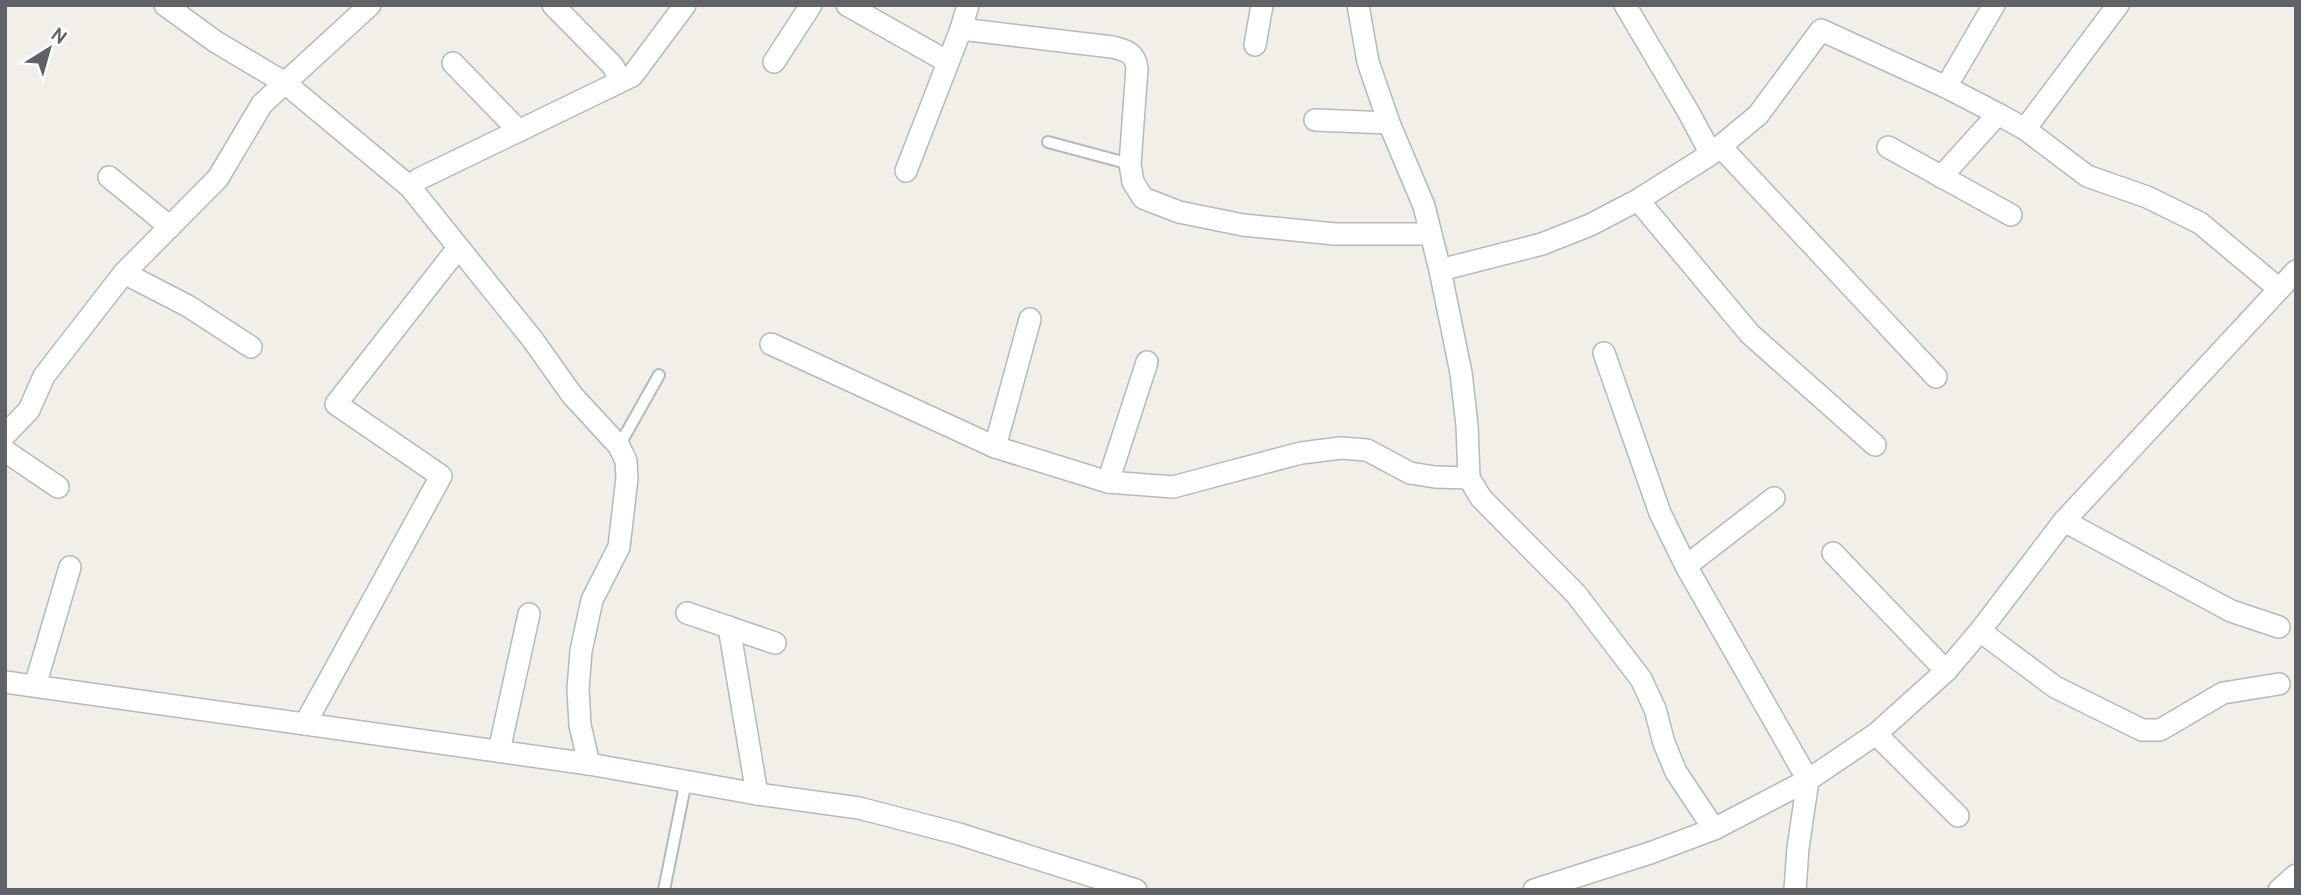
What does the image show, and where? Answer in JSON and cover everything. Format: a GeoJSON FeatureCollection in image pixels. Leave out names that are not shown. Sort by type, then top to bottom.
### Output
{"type":"FeatureCollection","features":[{"type":"Feature","properties":{"kind":"street"},"geometry":{"type":"LineString","coordinates":[[165,5],[216,42],[285,83],[410,187],[533,340],[572,395],[619,446],[625,461],[627,478],[619,547],[592,600],[581,651],[578,690],[580,725],[589,764]]}},
{"type":"Feature","properties":{"kind":"street"},"geometry":{"type":"LineString","coordinates":[[5,435],[29,410],[44,376],[124,273],[218,178],[262,104],[370,5]]}},
{"type":"Feature","properties":{"kind":"street"},"geometry":{"type":"LineString","coordinates":[[553,5],[613,66],[621,81]]}},
{"type":"Feature","properties":{"kind":"street"},"geometry":{"type":"LineString","coordinates":[[410,187],[419,179],[632,76],[685,5]]}},
{"type":"Feature","properties":{"kind":"street"},"geometry":{"type":"LineString","coordinates":[[774,62],[811,5]]}},
{"type":"Feature","properties":{"kind":"street"},"geometry":{"type":"LineString","coordinates":[[847,5],[948,62]]}},
{"type":"Feature","properties":{"kind":"street"},"geometry":{"type":"LineString","coordinates":[[906,171],[968,5]]}},
{"type":"Feature","properties":{"kind":"street"},"geometry":{"type":"LineString","coordinates":[[1255,45],[1262,5]]}},
{"type":"Feature","properties":{"kind":"street"},"geometry":{"type":"LineString","coordinates":[[1358,5],[1368,62],[1389,123],[1424,206],[1440,270],[1461,373],[1469,478],[1481,498],[1576,594],[1641,679],[1656,709],[1664,743],[1676,772],[1714,829]]}},
{"type":"Feature","properties":{"kind":"street"},"geometry":{"type":"LineString","coordinates":[[1625,5],[1716,150],[1936,377]]}},
{"type":"Feature","properties":{"kind":"street"},"geometry":{"type":"LineString","coordinates":[[1946,87],[1994,5]]}},
{"type":"Feature","properties":{"kind":"street"},"geometry":{"type":"LineString","coordinates":[[2025,129],[2118,5]]}},
{"type":"Feature","properties":{"kind":"street"},"geometry":{"type":"LineString","coordinates":[[961,29],[1128,51],[1135,58],[1137,68],[1130,164],[1133,182],[1143,198],[1179,212],[1243,226],[1335,234],[1430,234]]}},
{"type":"Feature","properties":{"kind":"street"},"geometry":{"type":"LineString","coordinates":[[1440,270],[1542,244],[1590,225],[1638,200],[1716,150],[1758,115],[1821,30],[1998,114],[2025,129],[2087,176],[2147,197],[2200,223],[2278,288]]}},
{"type":"Feature","properties":{"kind":"street"},"geometry":{"type":"LineString","coordinates":[[453,63],[519,131]]}},
{"type":"Feature","properties":{"kind":"street"},"geometry":{"type":"LineString","coordinates":[[1941,177],[1998,114]]}},
{"type":"Feature","properties":{"kind":"street"},"geometry":{"type":"LineString","coordinates":[[1315,120],[1389,123]]}},
{"type":"Feature","properties":{"kind":"street"},"geometry":{"type":"LineString","coordinates":[[1888,147],[2011,215]]}},
{"type":"Feature","properties":{"kind":"street"},"geometry":{"type":"LineString","coordinates":[[108,177],[170,227]]}},
{"type":"Feature","properties":{"kind":"street"},"geometry":{"type":"LineString","coordinates":[[1638,200],[1751,334],[1875,445]]}},
{"type":"Feature","properties":{"kind":"street"},"geometry":{"type":"LineString","coordinates":[[305,724],[441,476],[336,404],[458,248]]}},
{"type":"Feature","properties":{"kind":"street"},"geometry":{"type":"LineString","coordinates":[[1534,890],[1650,853],[1714,829],[1808,780],[1877,734],[1946,671],[2064,521],[2296,271]]}},
{"type":"Feature","properties":{"kind":"street"},"geometry":{"type":"LineString","coordinates":[[124,273],[188,306],[251,347]]}},
{"type":"Feature","properties":{"kind":"street"},"geometry":{"type":"LineString","coordinates":[[995,447],[1030,319]]}},
{"type":"Feature","properties":{"kind":"street"},"geometry":{"type":"LineString","coordinates":[[771,344],[995,447],[1108,482],[1173,487],[1301,453],[1341,448],[1367,450],[1410,473],[1469,478]]}},
{"type":"Feature","properties":{"kind":"street"},"geometry":{"type":"LineString","coordinates":[[1604,353],[1660,513],[1686,566],[1808,780],[1795,890]]}},
{"type":"Feature","properties":{"kind":"street"},"geometry":{"type":"LineString","coordinates":[[1108,482],[1147,362]]}},
{"type":"Feature","properties":{"kind":"street"},"geometry":{"type":"LineString","coordinates":[[5,451],[58,487]]}},
{"type":"Feature","properties":{"kind":"street"},"geometry":{"type":"LineString","coordinates":[[1686,566],[1774,498]]}},
{"type":"Feature","properties":{"kind":"street"},"geometry":{"type":"LineString","coordinates":[[2064,521],[2231,611],[2279,627]]}},
{"type":"Feature","properties":{"kind":"street"},"geometry":{"type":"LineString","coordinates":[[1833,553],[1946,671]]}},
{"type":"Feature","properties":{"kind":"street"},"geometry":{"type":"LineString","coordinates":[[35,686],[70,567]]}},
{"type":"Feature","properties":{"kind":"street"},"geometry":{"type":"LineString","coordinates":[[687,613],[775,643]]}},
{"type":"Feature","properties":{"kind":"street"},"geometry":{"type":"LineString","coordinates":[[499,751],[529,614]]}},
{"type":"Feature","properties":{"kind":"street"},"geometry":{"type":"LineString","coordinates":[[729,627],[757,794]]}},
{"type":"Feature","properties":{"kind":"street"},"geometry":{"type":"LineString","coordinates":[[1980,631],[2054,687],[2142,730],[2160,730],[2223,693],[2279,684]]}},
{"type":"Feature","properties":{"kind":"street"},"geometry":{"type":"LineString","coordinates":[[5,682],[589,764],[757,794],[859,808],[972,838],[1136,890]]}},
{"type":"Feature","properties":{"kind":"street"},"geometry":{"type":"LineString","coordinates":[[1877,734],[1958,816]]}},
{"type":"Feature","properties":{"kind":"street"},"geometry":{"type":"LineString","coordinates":[[2279,890],[2296,875]]}},
{"type":"Feature","properties":{"kind":"lane"},"geometry":{"type":"LineString","coordinates":[[1048,142],[1130,164]]}},
{"type":"Feature","properties":{"kind":"lane"},"geometry":{"type":"LineString","coordinates":[[619,446],[659,375]]}},
{"type":"Feature","properties":{"kind":"lane"},"geometry":{"type":"LineString","coordinates":[[664,890],[686,781]]}}]}
